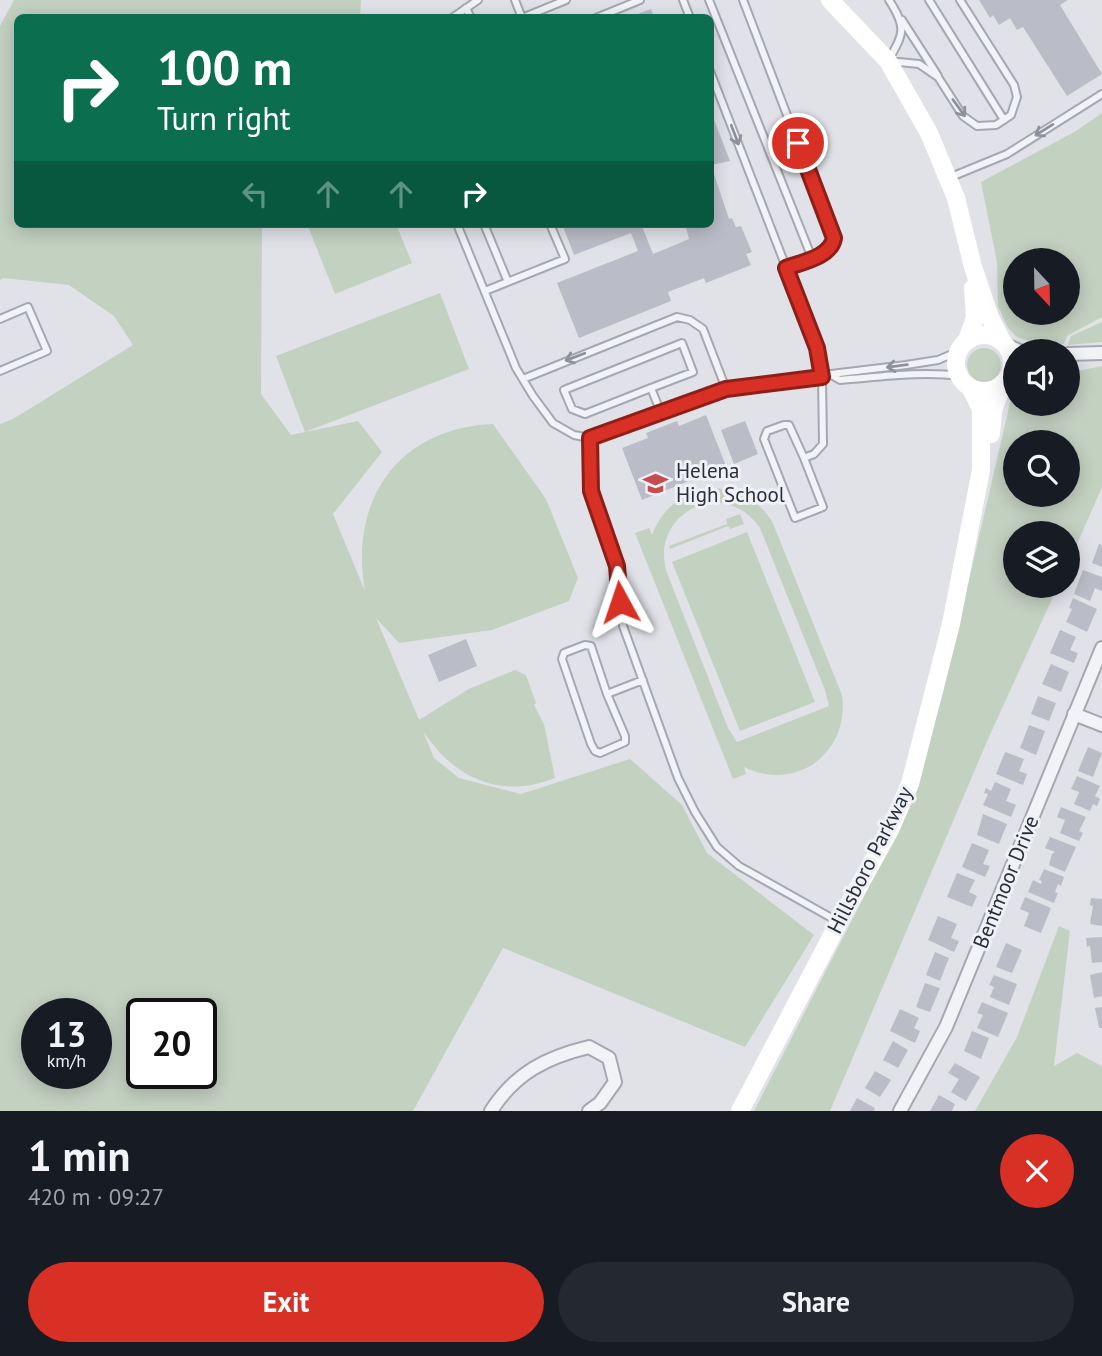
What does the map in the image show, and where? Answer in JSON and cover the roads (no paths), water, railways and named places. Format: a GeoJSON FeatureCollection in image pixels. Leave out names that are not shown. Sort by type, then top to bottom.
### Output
{"type":"FeatureCollection","features":[{"type":"Feature","properties":{"kind":"street"},"geometry":{"type":"LineString","coordinates":[[830,0],[888,61],[929,133],[956,198],[973,267],[990,317],[1005,339]]}},
{"type":"Feature","properties":{"kind":"street"},"geometry":{"type":"LineString","coordinates":[[973,267],[975,318],[956,359],[965,382],[988,391],[1003,381]]}},
{"type":"Feature","properties":{"kind":"street"},"geometry":{"type":"LineString","coordinates":[[963,345],[985,335],[1003,343]]}},
{"type":"Feature","properties":{"kind":"street","name":"Hillsboro Parkway"},"geometry":{"type":"LineString","coordinates":[[740,1111],[890,830],[910,784],[951,624],[981,470],[981,409],[965,382]]}},
{"type":"Feature","properties":{"kind":"street","name":"Hillsboro Parkway"},"geometry":{"type":"LineString","coordinates":[[981,470],[988,459],[993,411],[1003,390]]}},
{"type":"Feature","properties":{"kind":"street","name":"Bentmoor Drive"},"geometry":{"type":"LineString","coordinates":[[900,1111],[946,1027],[1102,648]]}},
{"type":"Feature","properties":{"kind":"street"},"geometry":{"type":"LineString","coordinates":[[1074,714],[1102,726]]}},
{"type":"Feature","properties":{"kind":"street"},"geometry":{"type":"LineString","coordinates":[[491,1111],[508,1087],[534,1066],[589,1046],[609,1058],[615,1082],[600,1103],[589,1111]]}},
{"type":"Feature","properties":{"kind":"lane"},"geometry":{"type":"LineString","coordinates":[[458,14],[478,0]]}},
{"type":"Feature","properties":{"kind":"lane"},"geometry":{"type":"LineString","coordinates":[[532,14],[566,0]]}},
{"type":"Feature","properties":{"kind":"lane"},"geometry":{"type":"LineString","coordinates":[[606,14],[640,0]]}},
{"type":"Feature","properties":{"kind":"lane"},"geometry":{"type":"LineString","coordinates":[[709,0],[812,258]]}},
{"type":"Feature","properties":{"kind":"lane"},"geometry":{"type":"LineString","coordinates":[[743,0],[834,238],[833,245],[827,252],[786,268]]}},
{"type":"Feature","properties":{"kind":"lane"},"geometry":{"type":"LineString","coordinates":[[889,0],[963,116],[977,125],[996,125],[1011,115],[1017,97],[1014,85],[960,0]]}},
{"type":"Feature","properties":{"kind":"lane"},"geometry":{"type":"LineString","coordinates":[[929,0],[1004,120]]}},
{"type":"Feature","properties":{"kind":"lane"},"geometry":{"type":"LineString","coordinates":[[466,8],[469,14]]}},
{"type":"Feature","properties":{"kind":"lane"},"geometry":{"type":"LineString","coordinates":[[901,19],[902,36],[888,61],[919,64],[938,77]]}},
{"type":"Feature","properties":{"kind":"lane"},"geometry":{"type":"LineString","coordinates":[[714,81],[817,348],[822,377],[823,444],[814,454],[804,458]]}},
{"type":"Feature","properties":{"kind":"lane"},"geometry":{"type":"LineString","coordinates":[[948,179],[1007,155],[1102,94]]}},
{"type":"Feature","properties":{"kind":"lane"},"geometry":{"type":"LineString","coordinates":[[459,228],[516,368],[553,423],[574,435],[590,438],[726,389],[938,360],[963,345]]}},
{"type":"Feature","properties":{"kind":"lane"},"geometry":{"type":"LineString","coordinates":[[486,228],[508,282]]}},
{"type":"Feature","properties":{"kind":"lane"},"geometry":{"type":"LineString","coordinates":[[485,291],[565,259],[552,228]]}},
{"type":"Feature","properties":{"kind":"lane"},"geometry":{"type":"LineString","coordinates":[[0,319],[28,307],[47,351],[0,371]]}},
{"type":"Feature","properties":{"kind":"lane"},"geometry":{"type":"LineString","coordinates":[[523,379],[677,317],[697,323],[707,336],[726,389]]}},
{"type":"Feature","properties":{"kind":"lane"},"geometry":{"type":"LineString","coordinates":[[682,343],[693,372],[651,388],[585,414],[572,410],[564,390],[682,343]]}},
{"type":"Feature","properties":{"kind":"lane"},"geometry":{"type":"LineString","coordinates":[[938,360],[938,373]]}},
{"type":"Feature","properties":{"kind":"lane"},"geometry":{"type":"LineString","coordinates":[[833,376],[840,380],[938,373],[965,382]]}},
{"type":"Feature","properties":{"kind":"lane"},"geometry":{"type":"LineString","coordinates":[[651,388],[661,413]]}},
{"type":"Feature","properties":{"kind":"lane"},"geometry":{"type":"LineString","coordinates":[[789,425],[804,458],[822,507],[795,518],[764,434],[789,425]]}},
{"type":"Feature","properties":{"kind":"lane"},"geometry":{"type":"LineString","coordinates":[[590,438],[591,491],[617,566],[623,626],[678,778],[695,812],[717,847],[739,866],[839,922]]}},
{"type":"Feature","properties":{"kind":"lane"},"geometry":{"type":"LineString","coordinates":[[585,645],[592,646],[607,694],[625,736],[625,742],[600,754],[591,744],[562,659],[564,653],[585,645]]}},
{"type":"Feature","properties":{"kind":"lane"},"geometry":{"type":"LineString","coordinates":[[607,694],[643,680]]}},
{"type":"Feature","properties":{"kind":"place","name":"Helena High School"},"geometry":{"type":"Point","coordinates":[656,483]}}]}
